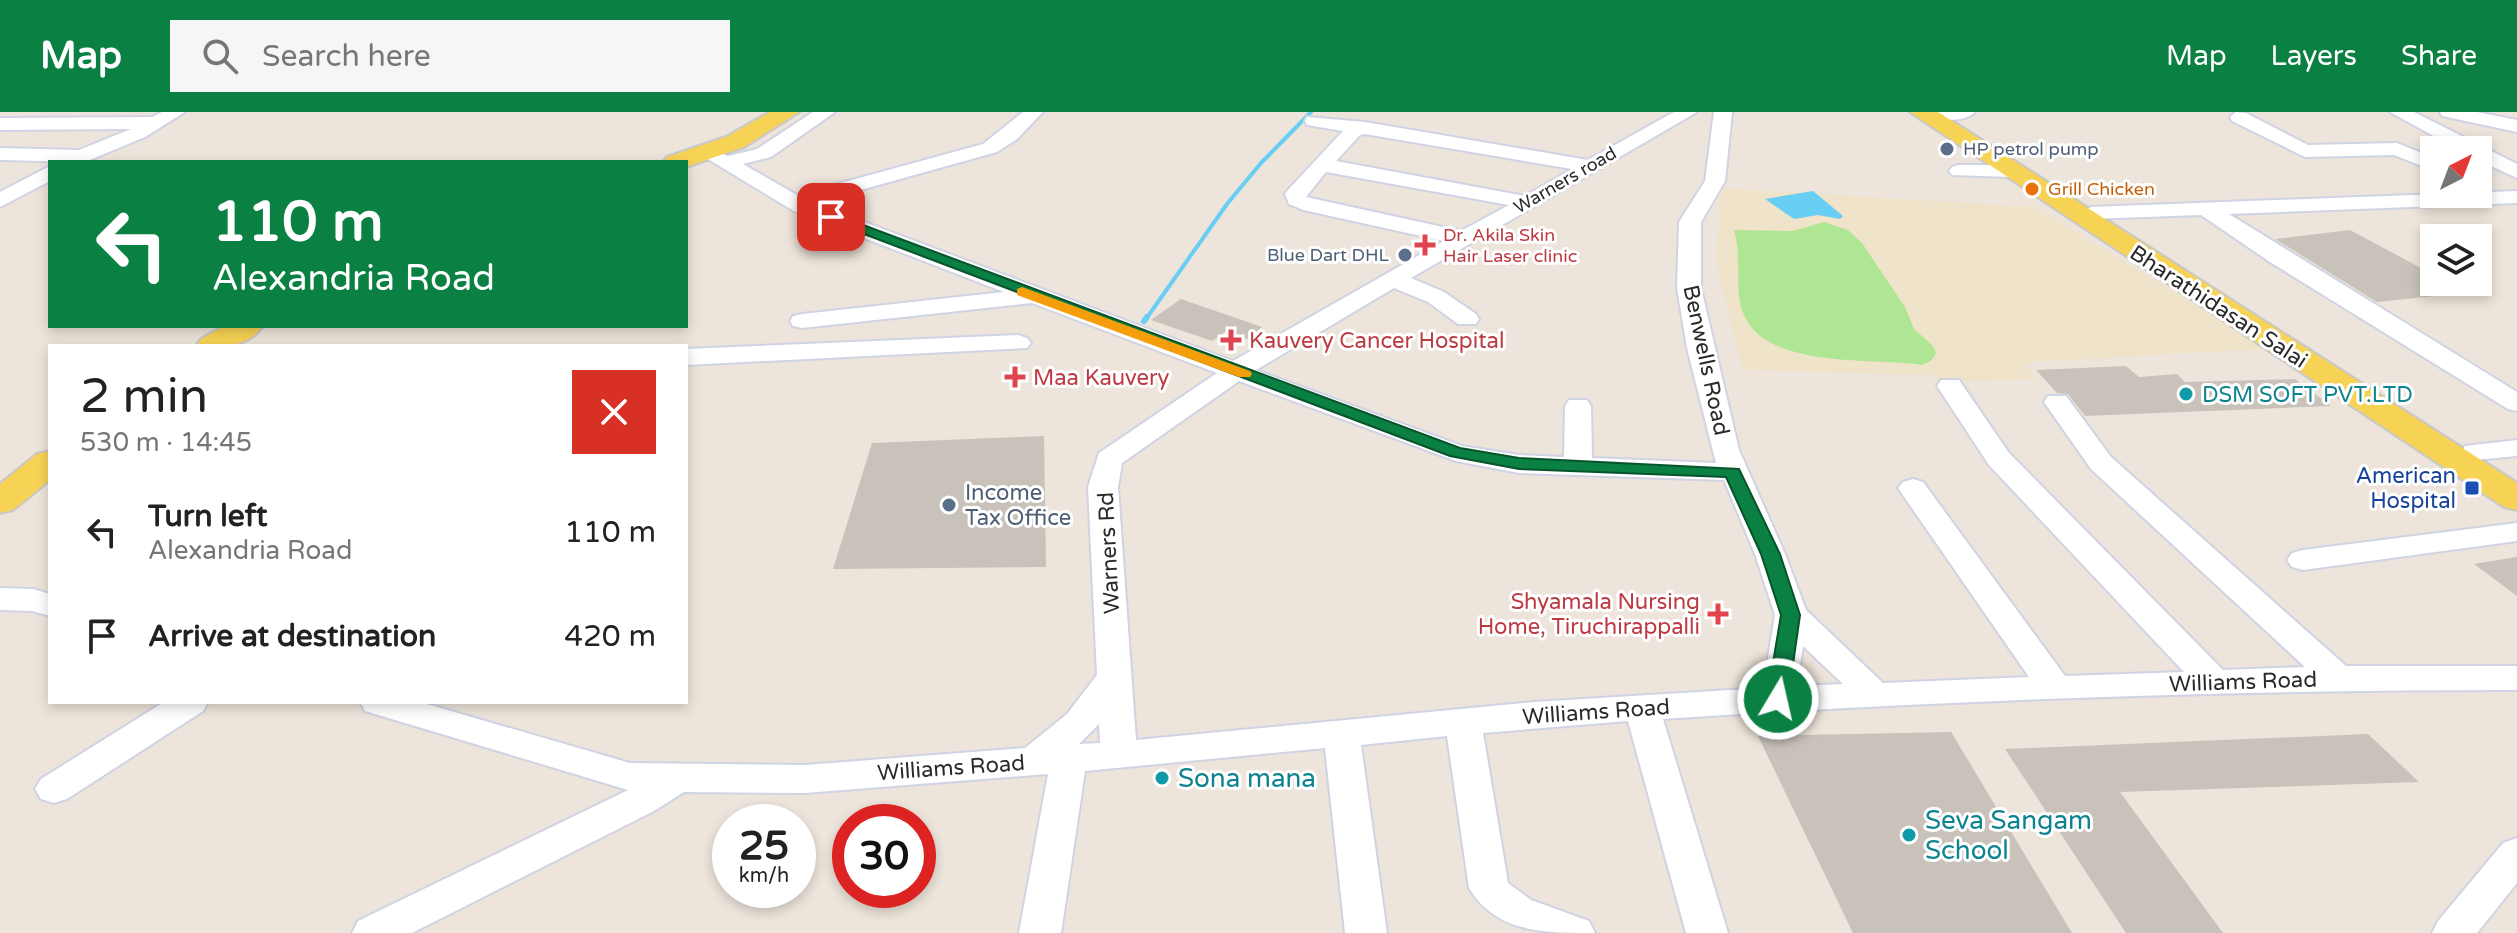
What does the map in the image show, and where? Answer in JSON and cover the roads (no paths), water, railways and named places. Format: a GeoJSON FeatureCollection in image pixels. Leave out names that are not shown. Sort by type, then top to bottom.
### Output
{"type":"FeatureCollection","features":[{"type":"Feature","properties":{"kind":"main road"},"geometry":{"type":"LineString","coordinates":[[688,161],[717,158],[735,142],[787,112]]}},
{"type":"Feature","properties":{"kind":"main road","name":"Bharathidasan Salai"},"geometry":{"type":"LineString","coordinates":[[1943,112],[2011,171],[2517,479]]}},
{"type":"Feature","properties":{"kind":"main road","name":"Bharathidasan Salai"},"geometry":{"type":"LineString","coordinates":[[1943,112],[2517,499]]}},
{"type":"Feature","properties":{"kind":"main road"},"geometry":{"type":"LineString","coordinates":[[216,344],[244,328]]}},
{"type":"Feature","properties":{"kind":"main road"},"geometry":{"type":"LineString","coordinates":[[0,502],[48,464]]}},
{"type":"Feature","properties":{"kind":"street"},"geometry":{"type":"LineString","coordinates":[[0,154],[74,159],[176,112]]}},
{"type":"Feature","properties":{"kind":"street"},"geometry":{"type":"LineString","coordinates":[[717,158],[764,153],[826,112]]}},
{"type":"Feature","properties":{"kind":"street"},"geometry":{"type":"LineString","coordinates":[[794,202],[990,148],[1010,135],[1034,112]]}},
{"type":"Feature","properties":{"kind":"street","name":"Warners road"},"geometry":{"type":"LineString","coordinates":[[1238,372],[1267,350],[1688,112]]}},
{"type":"Feature","properties":{"kind":"street","name":"Benwells Road"},"geometry":{"type":"LineString","coordinates":[[1723,112],[1715,181],[1690,222],[1689,288],[1700,348],[1733,472],[1770,554],[1791,615],[1778,699]]}},
{"type":"Feature","properties":{"kind":"street"},"geometry":{"type":"LineString","coordinates":[[2399,112],[2446,136]]}},
{"type":"Feature","properties":{"kind":"street"},"geometry":{"type":"LineString","coordinates":[[2449,112],[2498,116],[2517,126]]}},
{"type":"Feature","properties":{"kind":"street"},"geometry":{"type":"LineString","coordinates":[[2239,117],[2305,151],[2397,149],[2420,159]]}},
{"type":"Feature","properties":{"kind":"street"},"geometry":{"type":"LineString","coordinates":[[1314,121],[1588,166]]}},
{"type":"Feature","properties":{"kind":"street"},"geometry":{"type":"LineString","coordinates":[[0,124],[154,123]]}},
{"type":"Feature","properties":{"kind":"street"},"geometry":{"type":"LineString","coordinates":[[1365,128],[1354,130],[1295,194],[1296,200],[1463,238]]}},
{"type":"Feature","properties":{"kind":"street"},"geometry":{"type":"LineString","coordinates":[[717,158],[794,202],[1034,296],[1456,453],[1519,464],[1733,472]]}},
{"type":"Feature","properties":{"kind":"street"},"geometry":{"type":"LineString","coordinates":[[2492,159],[2517,172]]}},
{"type":"Feature","properties":{"kind":"street"},"geometry":{"type":"LineString","coordinates":[[1321,165],[1467,189],[1525,202]]}},
{"type":"Feature","properties":{"kind":"street"},"geometry":{"type":"LineString","coordinates":[[1959,171],[2011,171]]}},
{"type":"Feature","properties":{"kind":"street"},"geometry":{"type":"LineString","coordinates":[[0,201],[48,173]]}},
{"type":"Feature","properties":{"kind":"street"},"geometry":{"type":"LineString","coordinates":[[2492,194],[2517,197]]}},
{"type":"Feature","properties":{"kind":"street"},"geometry":{"type":"LineString","coordinates":[[2091,213],[2420,197]]}},
{"type":"Feature","properties":{"kind":"street"},"geometry":{"type":"LineString","coordinates":[[2205,208],[2278,257],[2517,403]]}},
{"type":"Feature","properties":{"kind":"street"},"geometry":{"type":"LineString","coordinates":[[1392,279],[1436,297],[1467,319]]}},
{"type":"Feature","properties":{"kind":"street"},"geometry":{"type":"LineString","coordinates":[[802,321],[1034,296]]}},
{"type":"Feature","properties":{"kind":"street"},"geometry":{"type":"LineString","coordinates":[[688,357],[1018,343]]}},
{"type":"Feature","properties":{"kind":"street","name":"Warners Rd"},"geometry":{"type":"LineString","coordinates":[[1119,755],[1103,487],[1109,459],[1178,409],[1238,372]]}},
{"type":"Feature","properties":{"kind":"street"},"geometry":{"type":"LineString","coordinates":[[1950,386],[1999,459],[2214,682]]}},
{"type":"Feature","properties":{"kind":"street"},"geometry":{"type":"LineString","coordinates":[[2057,402],[2101,463],[2338,678]]}},
{"type":"Feature","properties":{"kind":"street"},"geometry":{"type":"LineString","coordinates":[[1578,406],[1578,466]]}},
{"type":"Feature","properties":{"kind":"street"},"geometry":{"type":"LineString","coordinates":[[2475,452],[2517,448]]}},
{"type":"Feature","properties":{"kind":"street"},"geometry":{"type":"LineString","coordinates":[[1913,488],[2055,688]]}},
{"type":"Feature","properties":{"kind":"street"},"geometry":{"type":"LineString","coordinates":[[2303,560],[2517,532]]}},
{"type":"Feature","properties":{"kind":"street"},"geometry":{"type":"LineString","coordinates":[[0,599],[33,600],[48,604]]}},
{"type":"Feature","properties":{"kind":"street"},"geometry":{"type":"LineString","coordinates":[[1791,615],[1875,695]]}},
{"type":"Feature","properties":{"kind":"street"},"geometry":{"type":"LineString","coordinates":[[1040,933],[1052,760],[1093,711],[1114,676]]}},
{"type":"Feature","properties":{"kind":"street","name":"Williams Road"},"geometry":{"type":"LineString","coordinates":[[384,704],[630,777],[805,779],[1119,755],[1341,732],[1778,699],[2338,678],[2517,678]]}},
{"type":"Feature","properties":{"kind":"street"},"geometry":{"type":"LineString","coordinates":[[54,789],[188,704]]}},
{"type":"Feature","properties":{"kind":"street"},"geometry":{"type":"LineString","coordinates":[[1642,708],[1707,933]]}},
{"type":"Feature","properties":{"kind":"street"},"geometry":{"type":"LineString","coordinates":[[1463,722],[1489,888],[1498,902],[1513,912],[1574,933]]}},
{"type":"Feature","properties":{"kind":"street"},"geometry":{"type":"LineString","coordinates":[[1341,732],[1366,933]]}},
{"type":"Feature","properties":{"kind":"street"},"geometry":{"type":"LineString","coordinates":[[373,933],[628,808],[677,778]]}},
{"type":"Feature","properties":{"kind":"street"},"geometry":{"type":"LineString","coordinates":[[2453,933],[2517,854]]}},
{"type":"Feature","properties":{"kind":"water"},"geometry":{"type":"Polygon","coordinates":[[[1813,191],[1843,216],[1840,219],[1818,215],[1794,219],[1765,199],[1813,191]]]}},
{"type":"Feature","properties":{"kind":"waterway"},"geometry":{"type":"LineString","coordinates":[[1146,319],[1227,204],[1261,163],[1311,112]]}},
{"type":"Feature","properties":{"kind":"waterway"},"geometry":{"type":"LineString","coordinates":[[1144,321],[1147,317]]}},
{"type":"Feature","properties":{"kind":"place","name":"HP petrol pump"},"geometry":{"type":"Point","coordinates":[1947,149]}},
{"type":"Feature","properties":{"kind":"place","name":"Grill Chicken"},"geometry":{"type":"Point","coordinates":[2032,189]}},
{"type":"Feature","properties":{"kind":"place","name":"Dr. Akila Skin Hair Laser clinic"},"geometry":{"type":"Point","coordinates":[1425,245]}},
{"type":"Feature","properties":{"kind":"place","name":"Blue Dart DHL"},"geometry":{"type":"Point","coordinates":[1405,255]}},
{"type":"Feature","properties":{"kind":"place","name":"Kauvery Cancer Hospital"},"geometry":{"type":"Point","coordinates":[1231,340]}},
{"type":"Feature","properties":{"kind":"place","name":"Maa Kauvery"},"geometry":{"type":"Point","coordinates":[1015,377]}},
{"type":"Feature","properties":{"kind":"place","name":"DSM SOFT PVT.LTD"},"geometry":{"type":"Point","coordinates":[2186,394]}},
{"type":"Feature","properties":{"kind":"place","name":"American Hospital"},"geometry":{"type":"Point","coordinates":[2472,488]}},
{"type":"Feature","properties":{"kind":"place","name":"Income Tax Office"},"geometry":{"type":"Point","coordinates":[949,505]}},
{"type":"Feature","properties":{"kind":"place","name":"Shyamala Nursing Home, Tiruchirappalli"},"geometry":{"type":"Point","coordinates":[1718,614]}},
{"type":"Feature","properties":{"kind":"place","name":"Sona mana"},"geometry":{"type":"Point","coordinates":[1162,778]}},
{"type":"Feature","properties":{"kind":"place","name":"Seva Sangam School"},"geometry":{"type":"Point","coordinates":[1909,835]}}]}
